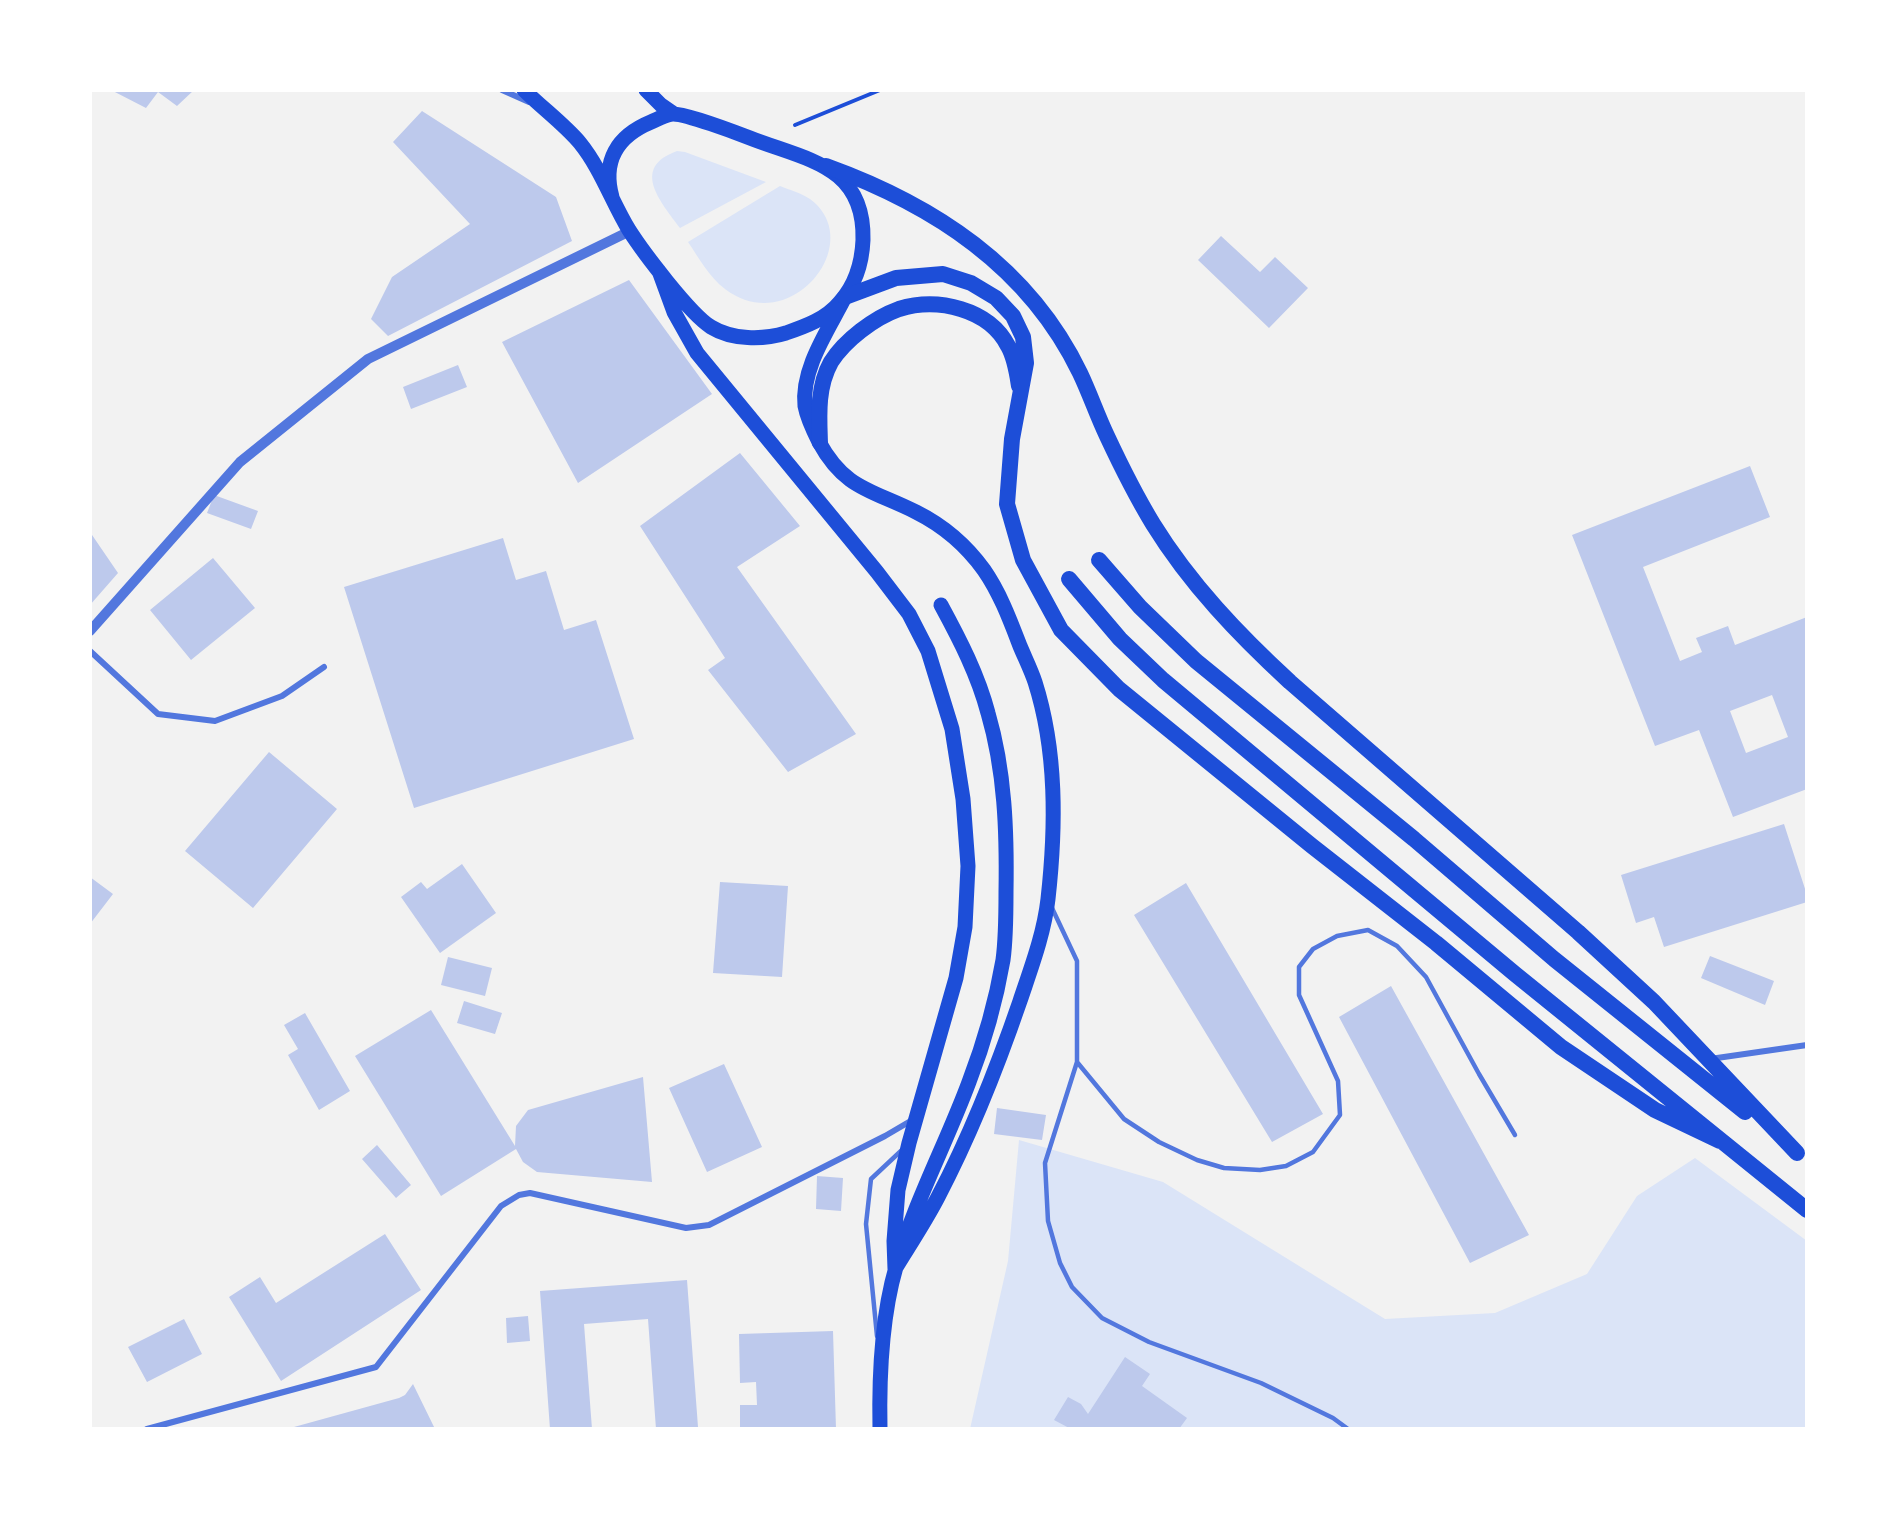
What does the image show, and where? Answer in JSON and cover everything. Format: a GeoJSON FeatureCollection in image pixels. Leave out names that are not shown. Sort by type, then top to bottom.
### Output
{"type":"FeatureCollection","features":[{"type":"Feature","properties":{"kind":"highway"},"geometry":{"type":"LineString","coordinates":[[826,166],[870,182],[920,208],[993,258],[1021,285],[1047,318],[1079,372],[1116,454],[1154,526],[1217,609],[1252,647],[1290,682],[1578,932],[1654,1002],[1707,1059],[1804,1155]]}},
{"type":"Feature","properties":{"kind":"highway"},"geometry":{"type":"LineString","coordinates":[[845,297],[896,278],[943,274],[971,284],[996,298],[1013,316],[1023,336],[1026,363],[1010,459],[1007,504],[1023,560],[1061,630],[1119,689],[1311,846],[1436,943],[1561,1047],[1655,1110],[1720,1141]]}},
{"type":"Feature","properties":{"kind":"highway"},"geometry":{"type":"LineString","coordinates":[[820,443],[819,400],[831,363],[843,347],[861,331],[878,320],[907,308],[931,305],[959,308],[980,317],[997,330],[1009,347],[1017,372],[1021,399]]}},
{"type":"Feature","properties":{"kind":"highway"},"geometry":{"type":"LineString","coordinates":[[1099,560],[1140,607],[1196,661],[1414,839],[1554,959],[1804,1155]]}},
{"type":"Feature","properties":{"kind":"highway"},"geometry":{"type":"LineString","coordinates":[[1069,579],[1119,639],[1163,680],[1515,974],[1807,1210]]}},
{"type":"Feature","properties":{"kind":"main road"},"geometry":{"type":"LineString","coordinates":[[524,90],[579,142],[596,167],[630,231],[659,271],[710,327],[729,335],[774,337],[813,323],[827,315],[845,297]]}},
{"type":"Feature","properties":{"kind":"main road"},"geometry":{"type":"LineString","coordinates":[[646,90],[674,114],[728,130],[826,166],[848,184],[859,203],[863,225],[863,251],[860,268],[814,358],[807,382],[806,408],[820,443],[840,471],[852,483],[916,512],[944,529],[958,541],[985,572],[998,594],[1035,682],[1049,748],[1053,798],[1048,900],[1036,953],[992,1081],[963,1149],[942,1190],[895,1269]]}},
{"type":"Feature","properties":{"kind":"main road"},"geometry":{"type":"LineString","coordinates":[[612,197],[608,177],[613,154],[618,145],[639,127],[674,114]]}},
{"type":"Feature","properties":{"kind":"main road"},"geometry":{"type":"LineString","coordinates":[[659,271],[674,312],[697,353],[909,614],[928,651],[952,729],[963,799],[968,876],[965,927],[956,978],[898,1190],[894,1241],[895,1269]]}},
{"type":"Feature","properties":{"kind":"main road"},"geometry":{"type":"LineString","coordinates":[[880,1429],[881,1371],[885,1328],[895,1269],[912,1218],[969,1082],[996,995],[1003,957],[1007,835],[996,745],[988,711],[976,677],[963,645],[941,606]]}},
{"type":"Feature","properties":{"kind":"street"},"geometry":{"type":"LineString","coordinates":[[502,90],[541,107]]}},
{"type":"Feature","properties":{"kind":"street"},"geometry":{"type":"LineString","coordinates":[[90,631],[240,462],[368,359],[630,231]]}},
{"type":"Feature","properties":{"kind":"street"},"geometry":{"type":"LineString","coordinates":[[90,651],[158,714],[214,721],[282,696],[324,666]]}},
{"type":"Feature","properties":{"kind":"street"},"geometry":{"type":"LineString","coordinates":[[1707,1059],[1807,1045]]}},
{"type":"Feature","properties":{"kind":"street"},"geometry":{"type":"LineString","coordinates":[[147,1429],[376,1367],[501,1206],[519,1195],[530,1193],[686,1228],[709,1225],[918,1117]]}},
{"type":"Feature","properties":{"kind":"lane"},"geometry":{"type":"LineString","coordinates":[[1048,900],[1077,961],[1077,1062],[1045,1162],[1048,1221],[1060,1263],[1072,1287],[1102,1318],[1149,1342],[1261,1383],[1333,1418],[1348,1429]]}},
{"type":"Feature","properties":{"kind":"lane"},"geometry":{"type":"LineString","coordinates":[[1077,1062],[1124,1119],[1159,1142],[1197,1160],[1224,1168],[1260,1170],[1286,1166],[1313,1152],[1340,1115],[1338,1081],[1299,995],[1299,967],[1313,949],[1337,936],[1368,930],[1397,946],[1426,977],[1515,1135]]}},
{"type":"Feature","properties":{"kind":"lane"},"geometry":{"type":"LineString","coordinates":[[881,1371],[866,1224],[871,1179],[909,1143]]}},
{"type":"Feature","properties":{"kind":"path"},"geometry":{"type":"LineString","coordinates":[[757,141],[880,90]]}},
{"type":"Feature","properties":{"kind":"shaded area"},"geometry":{"type":"Polygon","coordinates":[[[677,151],[766,182],[680,228],[658,197],[652,176],[655,167],[663,158],[677,151]]]}},
{"type":"Feature","properties":{"kind":"shaded area"},"geometry":{"type":"Polygon","coordinates":[[[780,186],[810,199],[826,217],[830,238],[826,260],[814,279],[796,294],[774,302],[750,301],[719,284],[688,242],[780,186]]]}},
{"type":"Feature","properties":{"kind":"shaded area"},"geometry":{"type":"Polygon","coordinates":[[[1019,1140],[1163,1182],[1385,1319],[1495,1313],[1587,1274],[1637,1196],[1695,1158],[1807,1241],[1807,1429],[970,1429],[1008,1261],[1019,1140]]]}},
{"type":"Feature","properties":{"kind":"building"},"geometry":{"type":"Polygon","coordinates":[[[111,90],[194,90],[177,106],[158,92],[146,108],[111,90]]]}},
{"type":"Feature","properties":{"kind":"building"},"geometry":{"type":"Polygon","coordinates":[[[422,111],[556,197],[572,241],[388,336],[371,319],[392,277],[470,224],[393,142],[422,111]]]}},
{"type":"Feature","properties":{"kind":"building"},"geometry":{"type":"Polygon","coordinates":[[[1221,236],[1260,272],[1275,257],[1308,288],[1269,328],[1198,260],[1221,236]]]}},
{"type":"Feature","properties":{"kind":"building"},"geometry":{"type":"Polygon","coordinates":[[[629,280],[712,394],[578,483],[502,342],[629,280]]]}},
{"type":"Feature","properties":{"kind":"building"},"geometry":{"type":"Polygon","coordinates":[[[458,365],[467,387],[411,409],[403,387],[458,365]]]}},
{"type":"Feature","properties":{"kind":"building"},"geometry":{"type":"Polygon","coordinates":[[[740,453],[800,526],[737,567],[856,734],[788,772],[708,670],[725,658],[640,526],[740,453]]]}},
{"type":"Feature","properties":{"kind":"building"},"geometry":{"type":"Polygon","coordinates":[[[1750,466],[1770,517],[1643,567],[1680,661],[1702,652],[1696,638],[1728,626],[1735,645],[1807,617],[1807,789],[1733,817],[1699,730],[1655,746],[1572,535],[1750,466]],[[1772,695],[1730,711],[1746,753],[1788,737],[1772,695]]]}},
{"type":"Feature","properties":{"kind":"building"},"geometry":{"type":"Polygon","coordinates":[[[214,495],[258,511],[251,529],[207,513],[214,495]]]}},
{"type":"Feature","properties":{"kind":"building"},"geometry":{"type":"Polygon","coordinates":[[[90,532],[118,573],[90,605],[90,532]]]}},
{"type":"Feature","properties":{"kind":"building"},"geometry":{"type":"Polygon","coordinates":[[[503,538],[516,580],[546,571],[564,630],[596,620],[634,739],[414,808],[344,587],[503,538]]]}},
{"type":"Feature","properties":{"kind":"building"},"geometry":{"type":"Polygon","coordinates":[[[213,558],[255,608],[191,660],[150,610],[213,558]]]}},
{"type":"Feature","properties":{"kind":"building"},"geometry":{"type":"Polygon","coordinates":[[[269,752],[337,809],[253,908],[185,851],[269,752]]]}},
{"type":"Feature","properties":{"kind":"building"},"geometry":{"type":"Polygon","coordinates":[[[1784,824],[1807,895],[1807,902],[1664,947],[1654,917],[1636,923],[1621,875],[1784,824]]]}},
{"type":"Feature","properties":{"kind":"building"},"geometry":{"type":"Polygon","coordinates":[[[462,864],[496,913],[440,953],[401,897],[421,882],[427,889],[462,864]]]}},
{"type":"Feature","properties":{"kind":"building"},"geometry":{"type":"Polygon","coordinates":[[[90,877],[113,894],[90,924],[90,877]]]}},
{"type":"Feature","properties":{"kind":"building"},"geometry":{"type":"Polygon","coordinates":[[[720,882],[788,886],[782,977],[713,973],[720,882]]]}},
{"type":"Feature","properties":{"kind":"building"},"geometry":{"type":"Polygon","coordinates":[[[1186,883],[1323,1114],[1272,1142],[1134,915],[1186,883]]]}},
{"type":"Feature","properties":{"kind":"building"},"geometry":{"type":"Polygon","coordinates":[[[1710,956],[1774,981],[1765,1005],[1701,978],[1710,956]]]}},
{"type":"Feature","properties":{"kind":"building"},"geometry":{"type":"Polygon","coordinates":[[[448,957],[492,968],[485,996],[441,985],[448,957]]]}},
{"type":"Feature","properties":{"kind":"building"},"geometry":{"type":"Polygon","coordinates":[[[1391,986],[1529,1235],[1470,1263],[1339,1017],[1391,986]]]}},
{"type":"Feature","properties":{"kind":"building"},"geometry":{"type":"Polygon","coordinates":[[[464,1001],[502,1013],[495,1034],[457,1023],[464,1001]]]}},
{"type":"Feature","properties":{"kind":"building"},"geometry":{"type":"Polygon","coordinates":[[[431,1010],[515,1146],[516,1126],[528,1110],[643,1077],[652,1182],[537,1172],[523,1162],[516,1149],[441,1196],[355,1056],[431,1010]]]}},
{"type":"Feature","properties":{"kind":"building"},"geometry":{"type":"Polygon","coordinates":[[[305,1013],[350,1091],[319,1110],[288,1055],[298,1049],[284,1025],[305,1013]]]}},
{"type":"Feature","properties":{"kind":"building"},"geometry":{"type":"Polygon","coordinates":[[[724,1064],[762,1147],[707,1172],[669,1088],[724,1064]]]}},
{"type":"Feature","properties":{"kind":"building"},"geometry":{"type":"Polygon","coordinates":[[[997,1108],[1046,1115],[1042,1140],[994,1134],[997,1108]]]}},
{"type":"Feature","properties":{"kind":"building"},"geometry":{"type":"Polygon","coordinates":[[[377,1145],[411,1185],[396,1198],[362,1159],[377,1145]]]}},
{"type":"Feature","properties":{"kind":"building"},"geometry":{"type":"Polygon","coordinates":[[[817,1176],[843,1178],[841,1211],[816,1209],[817,1176]]]}},
{"type":"Feature","properties":{"kind":"building"},"geometry":{"type":"Polygon","coordinates":[[[385,1234],[421,1290],[281,1381],[229,1297],[260,1277],[276,1303],[385,1234]]]}},
{"type":"Feature","properties":{"kind":"building"},"geometry":{"type":"Polygon","coordinates":[[[687,1280],[698,1427],[656,1429],[648,1319],[584,1324],[592,1429],[550,1429],[540,1291],[687,1280]]]}},
{"type":"Feature","properties":{"kind":"building"},"geometry":{"type":"Polygon","coordinates":[[[528,1316],[530,1341],[507,1343],[506,1318],[528,1316]]]}},
{"type":"Feature","properties":{"kind":"building"},"geometry":{"type":"Polygon","coordinates":[[[184,1319],[202,1354],[147,1382],[128,1347],[184,1319]]]}},
{"type":"Feature","properties":{"kind":"building"},"geometry":{"type":"Polygon","coordinates":[[[833,1331],[836,1429],[740,1429],[740,1405],[757,1405],[756,1382],[740,1383],[739,1334],[833,1331]]]}},
{"type":"Feature","properties":{"kind":"building"},"geometry":{"type":"Polygon","coordinates":[[[1125,1357],[1150,1374],[1142,1386],[1187,1418],[1179,1429],[1071,1429],[1054,1420],[1068,1397],[1081,1404],[1088,1414],[1125,1357]]]}},
{"type":"Feature","properties":{"kind":"building"},"geometry":{"type":"Polygon","coordinates":[[[413,1384],[435,1429],[295,1429],[294,1427],[399,1398],[405,1395],[413,1384]]]}}]}
